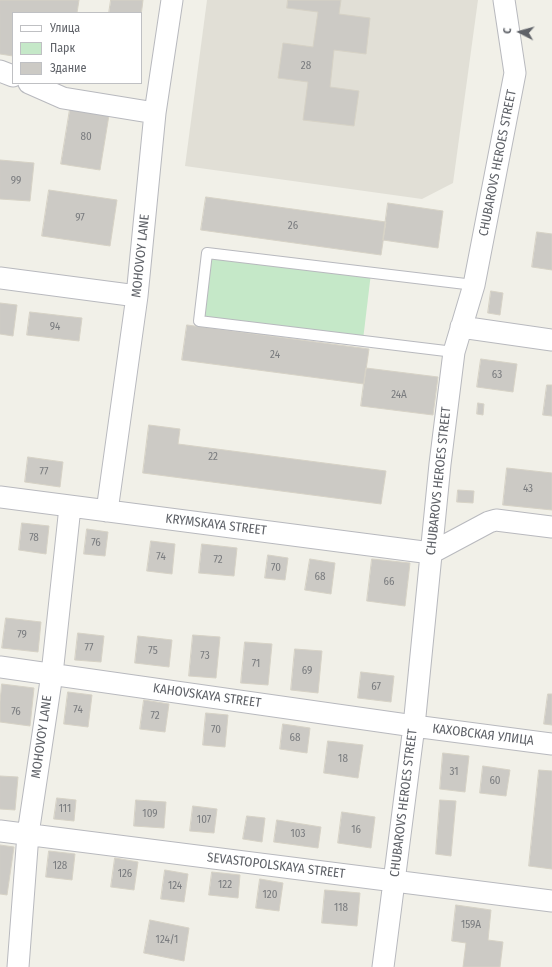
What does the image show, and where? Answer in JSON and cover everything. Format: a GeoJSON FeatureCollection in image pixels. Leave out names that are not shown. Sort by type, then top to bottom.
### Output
{"type":"FeatureCollection","features":[{"type":"Feature","properties":{"kind":"street","name":"MOHOVOY LANE"},"geometry":{"type":"LineString","coordinates":[[107,511],[137,296],[155,113],[172,0]]}},
{"type":"Feature","properties":{"kind":"street","name":"CHUBAROVS HEROES STREET"},"geometry":{"type":"LineString","coordinates":[[383,967],[414,726],[431,553],[454,352],[474,285],[515,74],[504,0]]}},
{"type":"Feature","properties":{"kind":"street"},"geometry":{"type":"LineString","coordinates":[[0,71],[12,76]]}},
{"type":"Feature","properties":{"kind":"street"},"geometry":{"type":"LineString","coordinates":[[31,84],[63,98],[155,113]]}},
{"type":"Feature","properties":{"kind":"street"},"geometry":{"type":"LineString","coordinates":[[0,278],[137,296]]}},
{"type":"Feature","properties":{"kind":"street"},"geometry":{"type":"LineString","coordinates":[[461,327],[552,340]]}},
{"type":"Feature","properties":{"kind":"street","name":"KRYMSKAYA STREET"},"geometry":{"type":"LineString","coordinates":[[0,497],[431,553]]}},
{"type":"Feature","properties":{"kind":"street","name":"MOHOVOY LANE"},"geometry":{"type":"LineString","coordinates":[[18,967],[28,834],[52,674],[70,507]]}},
{"type":"Feature","properties":{"kind":"street"},"geometry":{"type":"LineString","coordinates":[[431,553],[489,522],[496,520],[552,527]]}},
{"type":"Feature","properties":{"kind":"street","name":"KAHOVSKAYA STREET"},"geometry":{"type":"LineString","coordinates":[[0,667],[414,726]]}},
{"type":"Feature","properties":{"kind":"street","name":"КАХОВСКАЯ УЛИЦА"},"geometry":{"type":"LineString","coordinates":[[414,726],[552,744]]}},
{"type":"Feature","properties":{"kind":"street","name":"SEVASTOPOLSKAYA STREET"},"geometry":{"type":"LineString","coordinates":[[0,831],[552,901]]}},
{"type":"Feature","properties":{"kind":"lane"},"geometry":{"type":"LineString","coordinates":[[454,352],[199,321],[207,253],[474,285]]}},
{"type":"Feature","properties":{"kind":"shaded area"},"geometry":{"type":"Polygon","coordinates":[[[207,0],[478,0],[453,183],[422,199],[185,166],[207,0]]]}},
{"type":"Feature","properties":{"kind":"green space"},"geometry":{"type":"Polygon","coordinates":[[[207,254],[371,273],[363,340],[199,321],[207,254]]]}},
{"type":"Feature","properties":{"kind":"building"},"geometry":{"type":"Polygon","coordinates":[[[0,0],[79,0],[77,12],[12,12],[12,56],[0,54],[0,0]]]}},
{"type":"Feature","properties":{"kind":"building"},"geometry":{"type":"Polygon","coordinates":[[[111,0],[143,0],[142,12],[109,12],[111,0]]]}},
{"type":"Feature","properties":{"kind":"building"},"geometry":{"type":"Polygon","coordinates":[[[288,0],[341,0],[339,14],[370,18],[366,54],[334,50],[330,87],[359,91],[354,126],[303,120],[308,82],[278,78],[283,43],[313,47],[318,12],[287,8],[288,0]]]}},
{"type":"Feature","properties":{"kind":"building"},"geometry":{"type":"Polygon","coordinates":[[[71,103],[110,109],[100,170],[61,164],[71,103]]]}},
{"type":"Feature","properties":{"kind":"building"},"geometry":{"type":"Polygon","coordinates":[[[0,160],[34,163],[30,201],[0,199],[0,160]]]}},
{"type":"Feature","properties":{"kind":"building"},"geometry":{"type":"Polygon","coordinates":[[[49,190],[117,200],[110,246],[42,236],[49,190]]]}},
{"type":"Feature","properties":{"kind":"building"},"geometry":{"type":"Polygon","coordinates":[[[206,197],[386,222],[381,255],[201,230],[206,197]]]}},
{"type":"Feature","properties":{"kind":"building"},"geometry":{"type":"Polygon","coordinates":[[[388,203],[443,211],[438,248],[383,240],[388,203]]]}},
{"type":"Feature","properties":{"kind":"building"},"geometry":{"type":"Polygon","coordinates":[[[537,232],[552,234],[552,270],[532,267],[537,232]]]}},
{"type":"Feature","properties":{"kind":"building"},"geometry":{"type":"Polygon","coordinates":[[[491,291],[503,293],[500,315],[488,313],[491,291]]]}},
{"type":"Feature","properties":{"kind":"building"},"geometry":{"type":"Polygon","coordinates":[[[0,303],[17,305],[13,336],[0,334],[0,303]]]}},
{"type":"Feature","properties":{"kind":"building"},"geometry":{"type":"Polygon","coordinates":[[[30,312],[82,318],[79,341],[27,335],[30,312]]]}},
{"type":"Feature","properties":{"kind":"building"},"geometry":{"type":"Polygon","coordinates":[[[187,325],[369,349],[364,384],[182,360],[187,325]]]}},
{"type":"Feature","properties":{"kind":"building"},"geometry":{"type":"Polygon","coordinates":[[[481,359],[517,364],[513,392],[477,387],[481,359]]]}},
{"type":"Feature","properties":{"kind":"building"},"geometry":{"type":"Polygon","coordinates":[[[366,368],[438,377],[433,415],[361,406],[366,368]]]}},
{"type":"Feature","properties":{"kind":"building"},"geometry":{"type":"Polygon","coordinates":[[[547,385],[552,385],[552,416],[543,415],[547,385]]]}},
{"type":"Feature","properties":{"kind":"building"},"geometry":{"type":"Polygon","coordinates":[[[478,403],[484,404],[483,415],[477,414],[478,403]]]}},
{"type":"Feature","properties":{"kind":"building"},"geometry":{"type":"Polygon","coordinates":[[[149,425],[180,429],[178,444],[386,471],[381,504],[143,473],[149,425]]]}},
{"type":"Feature","properties":{"kind":"building"},"geometry":{"type":"Polygon","coordinates":[[[28,457],[63,462],[60,487],[25,482],[28,457]]]}},
{"type":"Feature","properties":{"kind":"building"},"geometry":{"type":"Polygon","coordinates":[[[507,468],[552,473],[552,510],[503,505],[507,468]]]}},
{"type":"Feature","properties":{"kind":"building"},"geometry":{"type":"Polygon","coordinates":[[[458,490],[474,491],[473,503],[457,502],[458,490]]]}},
{"type":"Feature","properties":{"kind":"building"},"geometry":{"type":"Polygon","coordinates":[[[22,523],[49,526],[46,554],[19,550],[22,523]]]}},
{"type":"Feature","properties":{"kind":"building"},"geometry":{"type":"Polygon","coordinates":[[[87,529],[108,532],[105,556],[84,554],[87,529]]]}},
{"type":"Feature","properties":{"kind":"building"},"geometry":{"type":"Polygon","coordinates":[[[151,541],[175,544],[172,574],[147,571],[151,541]]]}},
{"type":"Feature","properties":{"kind":"building"},"geometry":{"type":"Polygon","coordinates":[[[202,544],[237,548],[234,576],[199,573],[202,544]]]}},
{"type":"Feature","properties":{"kind":"building"},"geometry":{"type":"Polygon","coordinates":[[[268,555],[288,558],[285,580],[265,578],[268,555]]]}},
{"type":"Feature","properties":{"kind":"building"},"geometry":{"type":"Polygon","coordinates":[[[310,559],[335,563],[331,594],[305,590],[310,559]]]}},
{"type":"Feature","properties":{"kind":"building"},"geometry":{"type":"Polygon","coordinates":[[[372,559],[410,563],[405,606],[367,601],[372,559]]]}},
{"type":"Feature","properties":{"kind":"building"},"geometry":{"type":"Polygon","coordinates":[[[6,618],[41,622],[38,652],[2,648],[6,618]]]}},
{"type":"Feature","properties":{"kind":"building"},"geometry":{"type":"Polygon","coordinates":[[[78,633],[104,636],[101,662],[75,660],[78,633]]]}},
{"type":"Feature","properties":{"kind":"building"},"geometry":{"type":"Polygon","coordinates":[[[193,635],[220,637],[216,678],[189,676],[193,635]]]}},
{"type":"Feature","properties":{"kind":"building"},"geometry":{"type":"Polygon","coordinates":[[[138,636],[172,640],[169,667],[135,663],[138,636]]]}},
{"type":"Feature","properties":{"kind":"building"},"geometry":{"type":"Polygon","coordinates":[[[245,642],[272,644],[268,685],[241,683],[245,642]]]}},
{"type":"Feature","properties":{"kind":"building"},"geometry":{"type":"Polygon","coordinates":[[[295,649],[322,651],[318,693],[291,690],[295,649]]]}},
{"type":"Feature","properties":{"kind":"building"},"geometry":{"type":"Polygon","coordinates":[[[361,672],[394,676],[391,702],[358,698],[361,672]]]}},
{"type":"Feature","properties":{"kind":"building"},"geometry":{"type":"Polygon","coordinates":[[[2,684],[34,688],[30,726],[0,722],[2,684]]]}},
{"type":"Feature","properties":{"kind":"building"},"geometry":{"type":"Polygon","coordinates":[[[68,692],[92,695],[88,727],[64,724],[68,692]]]}},
{"type":"Feature","properties":{"kind":"building"},"geometry":{"type":"Polygon","coordinates":[[[548,694],[552,694],[552,725],[544,724],[548,694]]]}},
{"type":"Feature","properties":{"kind":"building"},"geometry":{"type":"Polygon","coordinates":[[[144,700],[169,704],[165,732],[140,729],[144,700]]]}},
{"type":"Feature","properties":{"kind":"building"},"geometry":{"type":"Polygon","coordinates":[[[206,713],[228,715],[225,747],[203,745],[206,713]]]}},
{"type":"Feature","properties":{"kind":"building"},"geometry":{"type":"Polygon","coordinates":[[[283,724],[310,728],[307,753],[280,749],[283,724]]]}},
{"type":"Feature","properties":{"kind":"building"},"geometry":{"type":"Polygon","coordinates":[[[328,741],[363,745],[358,778],[324,773],[328,741]]]}},
{"type":"Feature","properties":{"kind":"building"},"geometry":{"type":"Polygon","coordinates":[[[443,753],[469,756],[465,792],[440,789],[443,753]]]}},
{"type":"Feature","properties":{"kind":"building"},"geometry":{"type":"Polygon","coordinates":[[[483,766],[510,770],[506,796],[480,793],[483,766]]]}},
{"type":"Feature","properties":{"kind":"building"},"geometry":{"type":"Polygon","coordinates":[[[539,770],[552,771],[552,869],[529,866],[539,770]]]}},
{"type":"Feature","properties":{"kind":"building"},"geometry":{"type":"Polygon","coordinates":[[[0,776],[18,777],[15,810],[0,809],[0,776]]]}},
{"type":"Feature","properties":{"kind":"building"},"geometry":{"type":"Polygon","coordinates":[[[57,798],[76,800],[74,821],[54,819],[57,798]]]}},
{"type":"Feature","properties":{"kind":"building"},"geometry":{"type":"Polygon","coordinates":[[[136,800],[166,802],[164,828],[134,826],[136,800]]]}},
{"type":"Feature","properties":{"kind":"building"},"geometry":{"type":"Polygon","coordinates":[[[440,800],[456,801],[451,856],[436,854],[440,800]]]}},
{"type":"Feature","properties":{"kind":"building"},"geometry":{"type":"Polygon","coordinates":[[[193,806],[217,809],[214,833],[190,831],[193,806]]]}},
{"type":"Feature","properties":{"kind":"building"},"geometry":{"type":"Polygon","coordinates":[[[342,812],[375,817],[371,848],[338,843],[342,812]]]}},
{"type":"Feature","properties":{"kind":"building"},"geometry":{"type":"Polygon","coordinates":[[[247,816],[265,818],[262,842],[243,839],[247,816]]]}},
{"type":"Feature","properties":{"kind":"building"},"geometry":{"type":"Polygon","coordinates":[[[277,820],[321,827],[318,848],[274,842],[277,820]]]}},
{"type":"Feature","properties":{"kind":"building"},"geometry":{"type":"Polygon","coordinates":[[[0,845],[14,847],[7,895],[0,894],[0,845]]]}},
{"type":"Feature","properties":{"kind":"building"},"geometry":{"type":"Polygon","coordinates":[[[49,851],[75,854],[72,880],[46,877],[49,851]]]}},
{"type":"Feature","properties":{"kind":"building"},"geometry":{"type":"Polygon","coordinates":[[[115,858],[138,862],[134,890],[111,887],[115,858]]]}},
{"type":"Feature","properties":{"kind":"building"},"geometry":{"type":"Polygon","coordinates":[[[165,870],[188,874],[184,902],[161,899],[165,870]]]}},
{"type":"Feature","properties":{"kind":"building"},"geometry":{"type":"Polygon","coordinates":[[[212,872],[240,875],[238,898],[209,895],[212,872]]]}},
{"type":"Feature","properties":{"kind":"building"},"geometry":{"type":"Polygon","coordinates":[[[260,879],[283,883],[279,911],[256,908],[260,879]]]}},
{"type":"Feature","properties":{"kind":"building"},"geometry":{"type":"Polygon","coordinates":[[[325,890],[360,893],[357,926],[322,923],[325,890]]]}},
{"type":"Feature","properties":{"kind":"building"},"geometry":{"type":"Polygon","coordinates":[[[456,905],[491,910],[488,940],[503,942],[500,967],[463,967],[466,943],[452,941],[456,905]]]}},
{"type":"Feature","properties":{"kind":"building"},"geometry":{"type":"Polygon","coordinates":[[[150,920],[189,928],[184,961],[144,953],[150,920]]]}}]}
